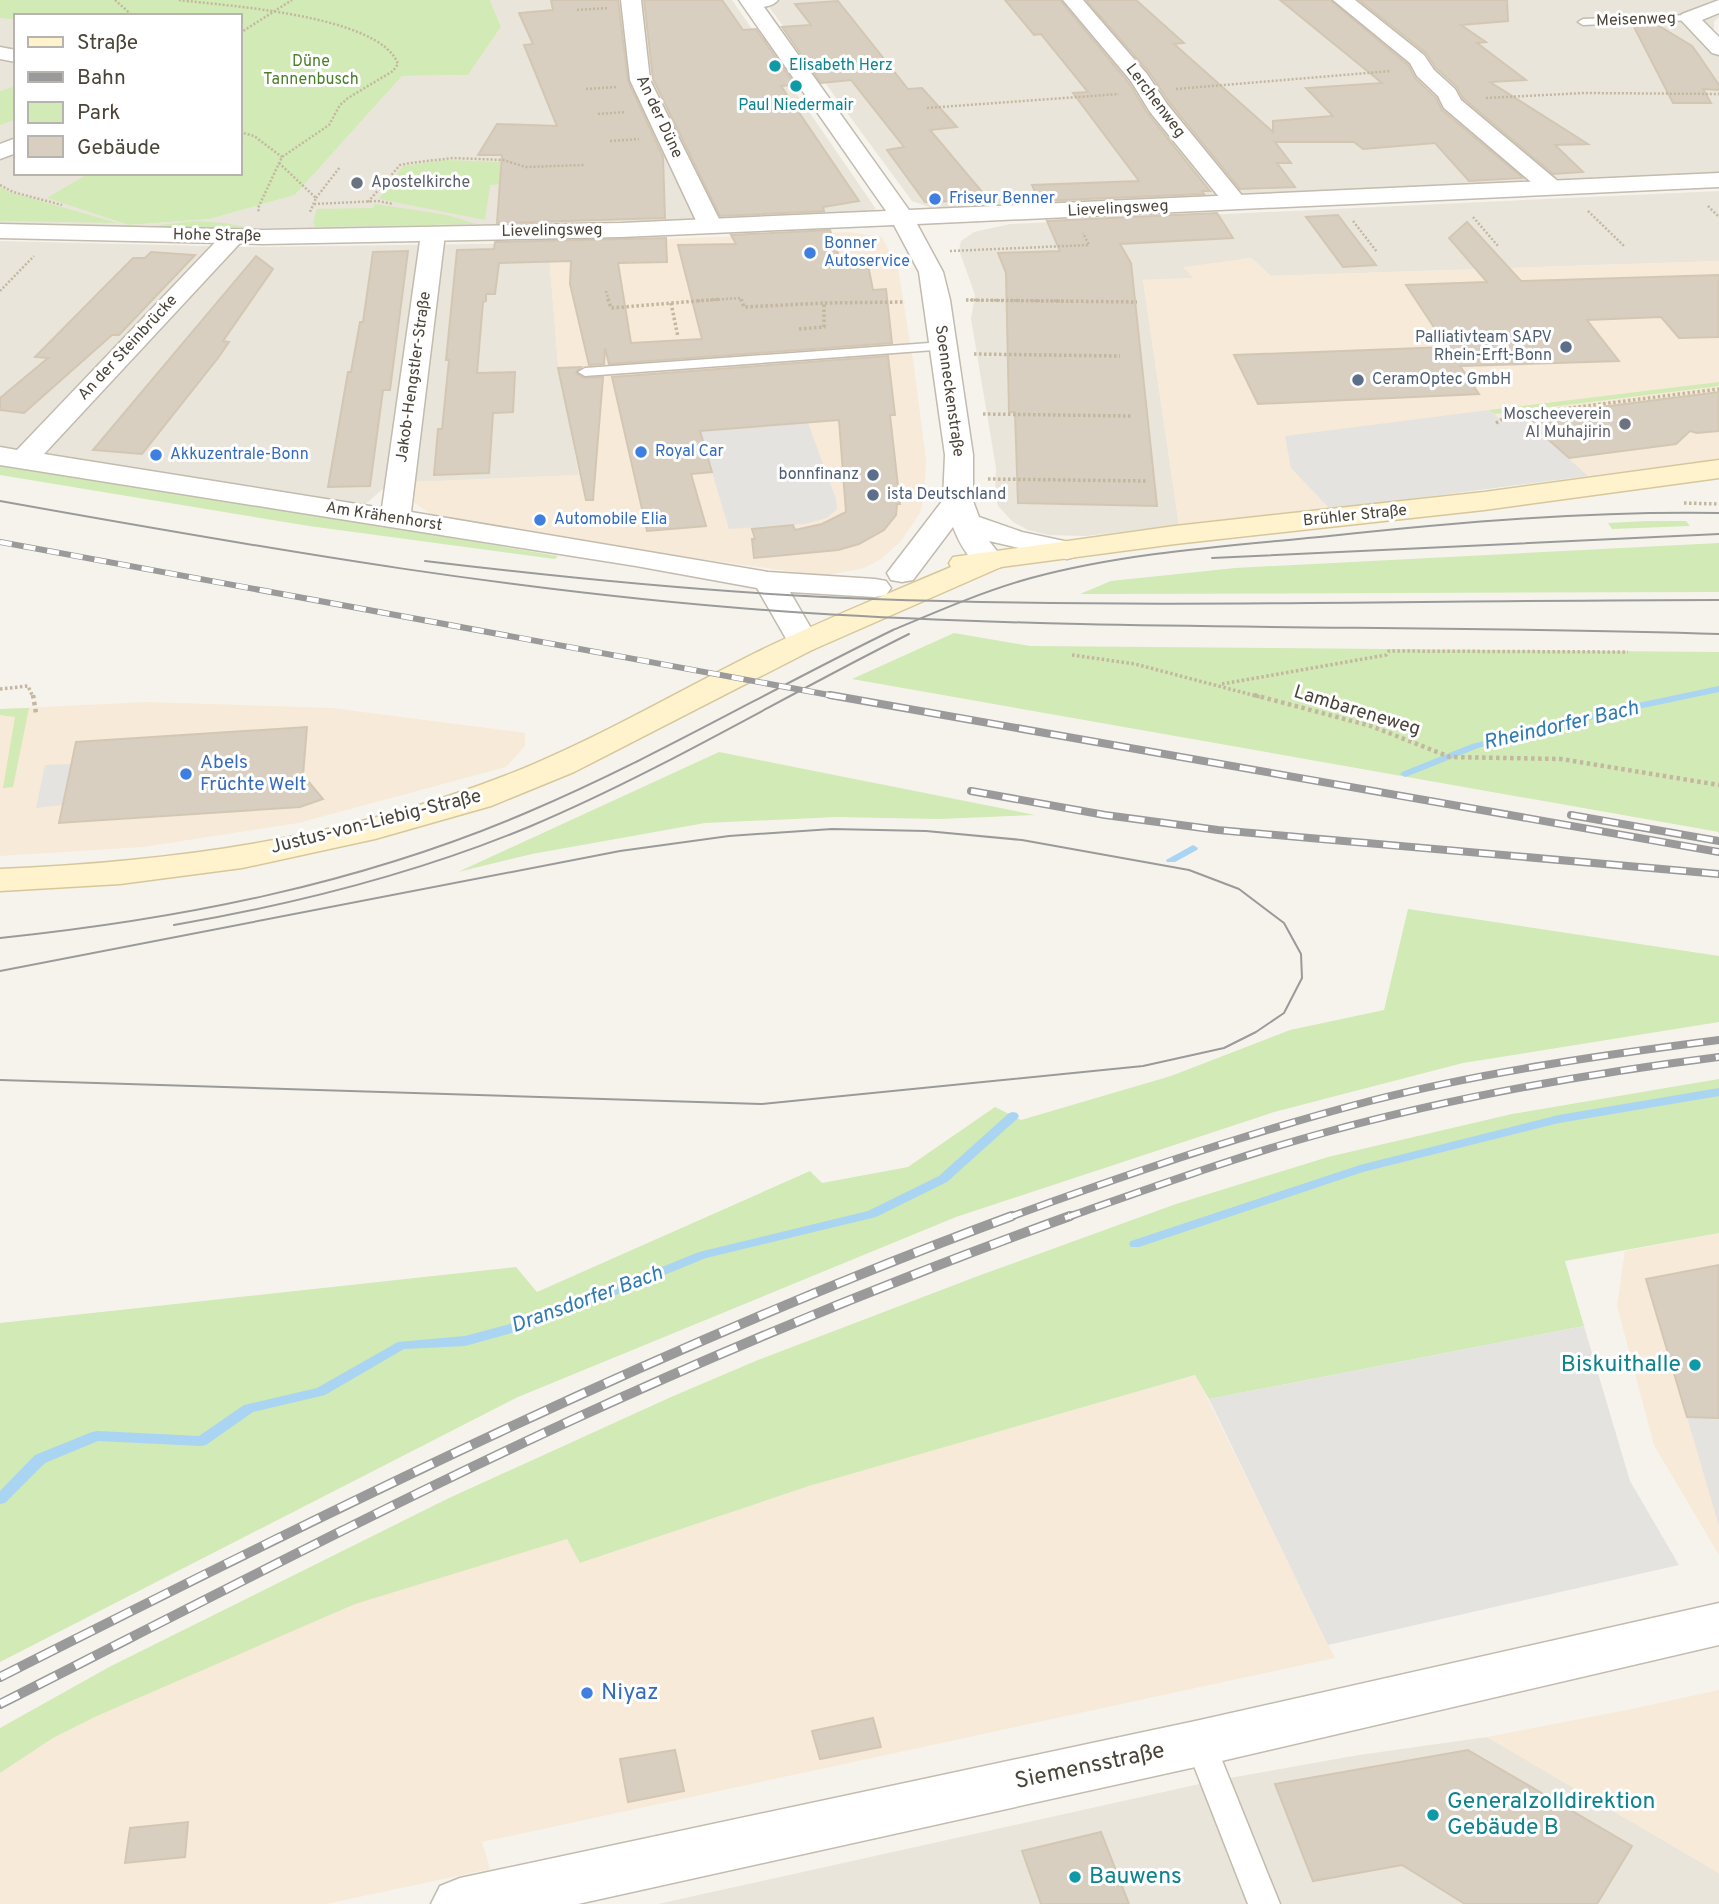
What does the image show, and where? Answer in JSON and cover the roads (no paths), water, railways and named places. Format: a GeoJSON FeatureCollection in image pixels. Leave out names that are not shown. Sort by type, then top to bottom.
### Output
{"type":"FeatureCollection","features":[{"type":"Feature","properties":{"kind":"main road","name":"Brühler Straße"},"geometry":{"type":"LineString","coordinates":[[990,561],[1186,534],[1443,507],[1719,469]]}},
{"type":"Feature","properties":{"kind":"main road","name":"Justus-von-Liebig-Straße"},"geometry":{"type":"LineString","coordinates":[[803,642],[824,622],[902,573],[944,564],[990,561]]}},
{"type":"Feature","properties":{"kind":"main road","name":"Justus-von-Liebig-Straße"},"geometry":{"type":"LineString","coordinates":[[0,880],[103,874],[194,864],[308,843],[465,802],[559,767],[803,642],[990,561]]}},
{"type":"Feature","properties":{"kind":"street","name":"An der Düne"},"geometry":{"type":"LineString","coordinates":[[631,0],[636,68],[640,80],[711,227]]}},
{"type":"Feature","properties":{"kind":"street","name":"Soenneckenstraße"},"geometry":{"type":"LineString","coordinates":[[755,0],[935,262],[937,301],[954,413],[961,500],[974,542],[990,561]]}},
{"type":"Feature","properties":{"kind":"street","name":"Lerchenweg"},"geometry":{"type":"LineString","coordinates":[[1073,0],[1140,78],[1157,107],[1232,197]]}},
{"type":"Feature","properties":{"kind":"street"},"geometry":{"type":"LineString","coordinates":[[1343,0],[1417,59],[1423,65],[1424,72],[1448,93],[1450,99],[1552,184]]}},
{"type":"Feature","properties":{"kind":"street","name":"Meisenweg"},"geometry":{"type":"LineString","coordinates":[[1719,6],[1689,18],[1719,49]]}},
{"type":"Feature","properties":{"kind":"street","name":"Lievelingsweg"},"geometry":{"type":"LineString","coordinates":[[433,234],[903,219],[1070,211],[1232,197],[1335,198],[1452,193],[1552,184],[1719,180]]}},
{"type":"Feature","properties":{"kind":"street"},"geometry":{"type":"LineString","coordinates":[[935,262],[943,240],[961,227],[1028,213]]}},
{"type":"Feature","properties":{"kind":"street","name":"Hohe Straße"},"geometry":{"type":"LineString","coordinates":[[0,231],[233,237],[433,234]]}},
{"type":"Feature","properties":{"kind":"street","name":"Jakob-Hengstler-Straße"},"geometry":{"type":"LineString","coordinates":[[395,519],[433,234]]}},
{"type":"Feature","properties":{"kind":"street","name":"An der Steinbrücke"},"geometry":{"type":"LineString","coordinates":[[12,457],[233,237]]}},
{"type":"Feature","properties":{"kind":"street","name":"Am Krähenhorst"},"geometry":{"type":"LineString","coordinates":[[12,457],[636,557],[768,582],[875,588]]}},
{"type":"Feature","properties":{"kind":"street"},"geometry":{"type":"LineString","coordinates":[[902,573],[961,500],[1015,540],[1067,550]]}},
{"type":"Feature","properties":{"kind":"street"},"geometry":{"type":"LineString","coordinates":[[768,582],[803,642]]}},
{"type":"Feature","properties":{"kind":"street","name":"Siemensstraße"},"geometry":{"type":"LineString","coordinates":[[477,1902],[1200,1743],[1719,1625]]}},
{"type":"Feature","properties":{"kind":"lane","name":"Meisenweg"},"geometry":{"type":"LineString","coordinates":[[1583,22],[1689,18]]}},
{"type":"Feature","properties":{"kind":"lane"},"geometry":{"type":"LineString","coordinates":[[585,372],[944,350]]}},
{"type":"Feature","properties":{"kind":"lane"},"geometry":{"type":"LineString","coordinates":[[1200,1743],[1264,1904]]}},
{"type":"Feature","properties":{"kind":"waterway","name":"Rheindorfer Bach"},"geometry":{"type":"LineString","coordinates":[[1405,774],[1475,746],[1619,710],[1719,689]]}},
{"type":"Feature","properties":{"kind":"waterway","name":"Dransdorfer Bach"},"geometry":{"type":"LineString","coordinates":[[1171,860],[1193,848]]}},
{"type":"Feature","properties":{"kind":"waterway"},"geometry":{"type":"LineString","coordinates":[[1135,1244],[1360,1169],[1559,1119],[1719,1092]]}},
{"type":"Feature","properties":{"kind":"waterway","name":"Dransdorfer Bach"},"geometry":{"type":"LineString","coordinates":[[0,1499],[40,1459],[97,1436],[201,1441],[249,1408],[320,1392],[402,1345],[465,1341],[547,1319],[703,1255],[872,1214],[943,1179],[1013,1116]]}},
{"type":"Feature","properties":{"kind":"tram line"},"geometry":{"type":"LineString","coordinates":[[0,501],[302,553],[503,583],[706,605],[920,619]]}},
{"type":"Feature","properties":{"kind":"tram line"},"geometry":{"type":"LineString","coordinates":[[963,602],[1013,583],[1068,569],[1179,551],[1524,518],[1719,513]]}},
{"type":"Feature","properties":{"kind":"tram line"},"geometry":{"type":"LineString","coordinates":[[1212,558],[1719,534]]}},
{"type":"Feature","properties":{"kind":"tram line"},"geometry":{"type":"LineString","coordinates":[[425,561],[649,585],[873,599],[963,602]]}},
{"type":"Feature","properties":{"kind":"tram line"},"geometry":{"type":"LineString","coordinates":[[963,602],[1190,604],[1719,600]]}},
{"type":"Feature","properties":{"kind":"tram line"},"geometry":{"type":"LineString","coordinates":[[920,619],[963,602]]}},
{"type":"Feature","properties":{"kind":"tram line"},"geometry":{"type":"LineString","coordinates":[[0,938],[135,920],[269,895],[400,859],[465,837],[621,770],[847,653],[920,619]]}},
{"type":"Feature","properties":{"kind":"tram line"},"geometry":{"type":"LineString","coordinates":[[920,619],[1719,634]]}},
{"type":"Feature","properties":{"kind":"tram line"},"geometry":{"type":"LineString","coordinates":[[174,925],[355,886],[444,859],[531,826],[627,782],[909,634]]}},
{"type":"Feature","properties":{"kind":"tram line"},"geometry":{"type":"LineString","coordinates":[[0,971],[620,851],[729,836],[832,829],[926,831],[1022,840],[1189,870],[1239,889],[1284,923],[1301,954],[1302,978],[1284,1013],[1256,1032],[1224,1048],[1143,1066],[761,1104],[0,1080]]}},
{"type":"Feature","properties":{"kind":"railway"},"geometry":{"type":"LineString","coordinates":[[0,542],[840,697]]}},
{"type":"Feature","properties":{"kind":"railway"},"geometry":{"type":"LineString","coordinates":[[830,695],[1719,852]]}},
{"type":"Feature","properties":{"kind":"railway"},"geometry":{"type":"LineString","coordinates":[[971,791],[1105,815],[1218,830],[1719,874]]}},
{"type":"Feature","properties":{"kind":"railway"},"geometry":{"type":"LineString","coordinates":[[1571,815],[1719,841]]}},
{"type":"Feature","properties":{"kind":"railway"},"geometry":{"type":"LineString","coordinates":[[1007,1218],[1187,1155],[1370,1101],[1543,1065],[1719,1040]]}},
{"type":"Feature","properties":{"kind":"railway"},"geometry":{"type":"LineString","coordinates":[[1065,1218],[1258,1152],[1372,1120],[1520,1088],[1719,1057]]}},
{"type":"Feature","properties":{"kind":"railway"},"geometry":{"type":"LineString","coordinates":[[0,1677],[374,1491],[626,1374],[882,1266],[1012,1216]]}},
{"type":"Feature","properties":{"kind":"railway"},"geometry":{"type":"LineString","coordinates":[[0,1704],[356,1524],[572,1420],[819,1313],[1070,1216]]}},
{"type":"Feature","properties":{"kind":"place","name":"Elisabeth Herz"},"geometry":{"type":"Point","coordinates":[775,66]}},
{"type":"Feature","properties":{"kind":"place","name":"Paul Niedermair"},"geometry":{"type":"Point","coordinates":[796,86]}},
{"type":"Feature","properties":{"kind":"place","name":"Apostelkirche"},"geometry":{"type":"Point","coordinates":[357,183]}},
{"type":"Feature","properties":{"kind":"place","name":"Friseur Benner"},"geometry":{"type":"Point","coordinates":[935,199]}},
{"type":"Feature","properties":{"kind":"place","name":"Bonner Autoservice"},"geometry":{"type":"Point","coordinates":[810,253]}},
{"type":"Feature","properties":{"kind":"place","name":"Palliativteam SAPV Rhein-Erft-Bonn"},"geometry":{"type":"Point","coordinates":[1566,347]}},
{"type":"Feature","properties":{"kind":"place","name":"CeramOptec GmbH"},"geometry":{"type":"Point","coordinates":[1358,380]}},
{"type":"Feature","properties":{"kind":"place","name":"Moscheeverein Al Muhajirin"},"geometry":{"type":"Point","coordinates":[1625,424]}},
{"type":"Feature","properties":{"kind":"place","name":"Royal Car"},"geometry":{"type":"Point","coordinates":[641,452]}},
{"type":"Feature","properties":{"kind":"place","name":"Akkuzentrale-Bonn"},"geometry":{"type":"Point","coordinates":[156,455]}},
{"type":"Feature","properties":{"kind":"place","name":"bonnfinanz"},"geometry":{"type":"Point","coordinates":[873,475]}},
{"type":"Feature","properties":{"kind":"place","name":"ista Deutschland"},"geometry":{"type":"Point","coordinates":[873,495]}},
{"type":"Feature","properties":{"kind":"place","name":"Automobile Elia"},"geometry":{"type":"Point","coordinates":[540,520]}},
{"type":"Feature","properties":{"kind":"place","name":"Abels Früchte Welt"},"geometry":{"type":"Point","coordinates":[186,774]}},
{"type":"Feature","properties":{"kind":"place","name":"Biskuithalle"},"geometry":{"type":"Point","coordinates":[1695,1365]}},
{"type":"Feature","properties":{"kind":"place","name":"Niyaz"},"geometry":{"type":"Point","coordinates":[587,1693]}},
{"type":"Feature","properties":{"kind":"place","name":"Generalzolldirektion Gebäude B"},"geometry":{"type":"Point","coordinates":[1433,1815]}},
{"type":"Feature","properties":{"kind":"place","name":"Bauwens"},"geometry":{"type":"Point","coordinates":[1075,1877]}},
{"type":"Feature","properties":{"kind":"park label","name":"Düne Tannenbusch"},"geometry":{"type":"Point","coordinates":[311,71]}}]}
